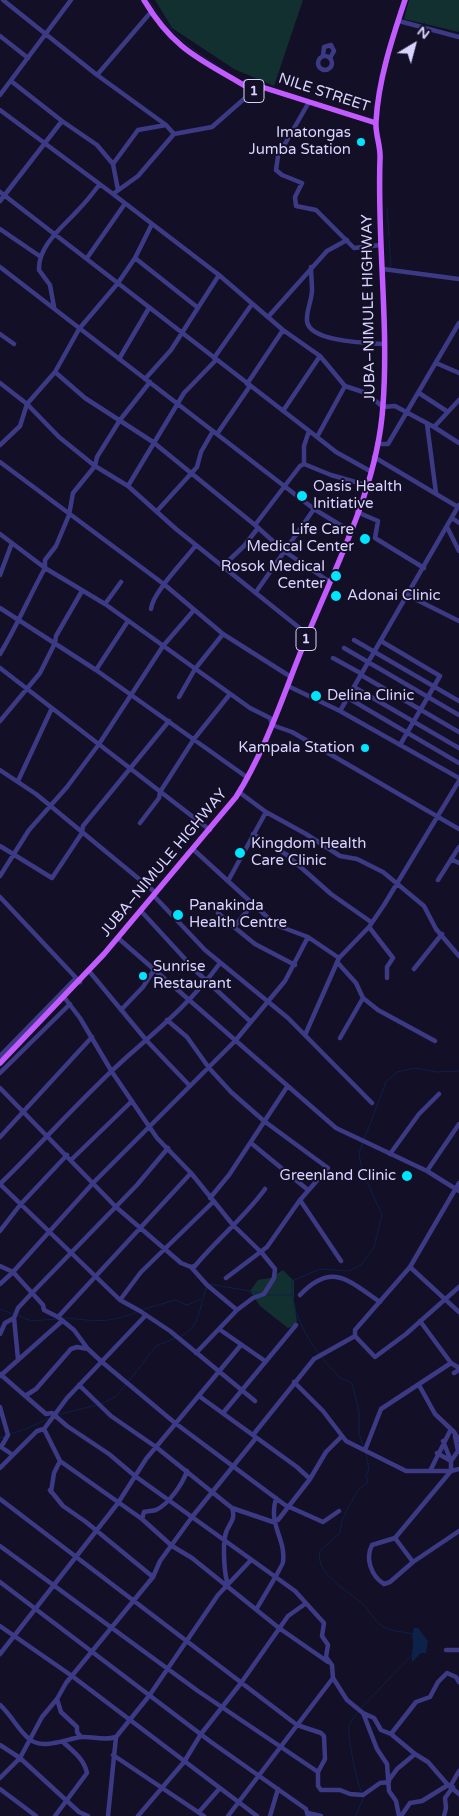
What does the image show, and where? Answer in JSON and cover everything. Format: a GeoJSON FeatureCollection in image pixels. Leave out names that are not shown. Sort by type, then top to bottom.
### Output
{"type":"FeatureCollection","features":[{"type":"Feature","properties":{"kind":"main road","name":"NILE STREET"},"geometry":{"type":"LineString","coordinates":[[144,0],[166,32],[190,54],[255,92]]}},
{"type":"Feature","properties":{"kind":"main road","name":"JUBA–NIMULE HIGHWAY"},"geometry":{"type":"LineString","coordinates":[[0,1063],[3,1054],[89,971],[194,850],[239,792],[248,778],[272,725],[350,531],[374,456],[383,407],[383,269],[380,153],[376,123],[386,64],[405,0]]}},
{"type":"Feature","properties":{"kind":"main road","name":"NILE STREET"},"geometry":{"type":"LineString","coordinates":[[255,92],[246,82],[376,123]]}},
{"type":"Feature","properties":{"kind":"street"},"geometry":{"type":"LineString","coordinates":[[2,0],[166,125],[174,134]]}},
{"type":"Feature","properties":{"kind":"street"},"geometry":{"type":"LineString","coordinates":[[0,95],[71,0]]}},
{"type":"Feature","properties":{"kind":"street"},"geometry":{"type":"LineString","coordinates":[[98,75],[151,12]]}},
{"type":"Feature","properties":{"kind":"street"},"geometry":{"type":"LineString","coordinates":[[399,21],[459,37]]}},
{"type":"Feature","properties":{"kind":"street"},"geometry":{"type":"LineString","coordinates":[[0,36],[28,58]]}},
{"type":"Feature","properties":{"kind":"street"},"geometry":{"type":"LineString","coordinates":[[331,45],[334,51],[330,58],[331,66],[323,70],[318,63],[323,56],[324,47],[331,45]]}},
{"type":"Feature","properties":{"kind":"street"},"geometry":{"type":"LineString","coordinates":[[323,56],[330,58]]}},
{"type":"Feature","properties":{"kind":"street"},"geometry":{"type":"LineString","coordinates":[[11,81],[62,121],[97,145],[113,164],[118,190]]}},
{"type":"Feature","properties":{"kind":"street"},"geometry":{"type":"LineString","coordinates":[[113,194],[138,176],[174,134],[212,127],[244,99],[255,92]]}},
{"type":"Feature","properties":{"kind":"street"},"geometry":{"type":"LineString","coordinates":[[309,102],[278,156],[276,170],[282,175],[302,183],[296,194],[296,206],[316,210],[354,248],[381,245]]}},
{"type":"Feature","properties":{"kind":"street"},"geometry":{"type":"LineString","coordinates":[[0,110],[219,275],[283,330],[320,356],[345,386],[366,392],[383,407],[395,406],[407,411],[459,443]]}},
{"type":"Feature","properties":{"kind":"street"},"geometry":{"type":"LineString","coordinates":[[0,201],[2,193],[45,144],[62,121]]}},
{"type":"Feature","properties":{"kind":"street"},"geometry":{"type":"LineString","coordinates":[[113,164],[138,130],[166,125]]}},
{"type":"Feature","properties":{"kind":"street"},"geometry":{"type":"LineString","coordinates":[[54,307],[50,285],[39,270],[41,257],[55,234],[99,185]]}},
{"type":"Feature","properties":{"kind":"street"},"geometry":{"type":"LineString","coordinates":[[2,193],[336,452],[370,471]]}},
{"type":"Feature","properties":{"kind":"street"},"geometry":{"type":"LineString","coordinates":[[88,258],[124,205]]}},
{"type":"Feature","properties":{"kind":"street"},"geometry":{"type":"LineString","coordinates":[[0,444],[20,426],[27,404],[55,372],[79,329],[118,283],[135,258],[152,224]]}},
{"type":"Feature","properties":{"kind":"street"},"geometry":{"type":"LineString","coordinates":[[0,230],[41,257]]}},
{"type":"Feature","properties":{"kind":"street"},"geometry":{"type":"LineString","coordinates":[[268,317],[327,251],[347,240]]}},
{"type":"Feature","properties":{"kind":"street"},"geometry":{"type":"LineString","coordinates":[[135,258],[197,307]]}},
{"type":"Feature","properties":{"kind":"street"},"geometry":{"type":"LineString","coordinates":[[0,267],[284,487],[314,509],[350,531]]}},
{"type":"Feature","properties":{"kind":"street"},"geometry":{"type":"LineString","coordinates":[[311,267],[312,291],[307,320],[309,326],[317,335],[328,338],[384,344]]}},
{"type":"Feature","properties":{"kind":"street"},"geometry":{"type":"LineString","coordinates":[[383,269],[459,279]]}},
{"type":"Feature","properties":{"kind":"street"},"geometry":{"type":"LineString","coordinates":[[145,379],[171,350],[219,275]]}},
{"type":"Feature","properties":{"kind":"street"},"geometry":{"type":"LineString","coordinates":[[128,486],[184,393],[215,359],[252,304]]}},
{"type":"Feature","properties":{"kind":"street"},"geometry":{"type":"LineString","coordinates":[[119,359],[149,308]]}},
{"type":"Feature","properties":{"kind":"street"},"geometry":{"type":"LineString","coordinates":[[377,444],[388,444],[459,324]]}},
{"type":"Feature","properties":{"kind":"street"},"geometry":{"type":"LineString","coordinates":[[157,511],[192,473],[215,432],[283,330]]}},
{"type":"Feature","properties":{"kind":"street"},"geometry":{"type":"LineString","coordinates":[[0,334],[14,344]]}},
{"type":"Feature","properties":{"kind":"street"},"geometry":{"type":"LineString","coordinates":[[284,411],[320,356]]}},
{"type":"Feature","properties":{"kind":"street"},"geometry":{"type":"LineString","coordinates":[[436,363],[459,373]]}},
{"type":"Feature","properties":{"kind":"street"},"geometry":{"type":"LineString","coordinates":[[55,372],[85,398],[153,442],[257,526],[284,552],[330,582]]}},
{"type":"Feature","properties":{"kind":"street"},"geometry":{"type":"LineString","coordinates":[[0,654],[20,621],[22,608],[45,568],[45,560],[56,546],[69,515],[73,493],[95,466],[97,457],[120,420],[150,382]]}},
{"type":"Feature","properties":{"kind":"street"},"geometry":{"type":"LineString","coordinates":[[0,383],[27,404],[59,437],[95,466],[128,486],[196,545],[224,565],[307,634]]}},
{"type":"Feature","properties":{"kind":"street"},"geometry":{"type":"LineString","coordinates":[[317,437],[345,386]]}},
{"type":"Feature","properties":{"kind":"street"},"geometry":{"type":"LineString","coordinates":[[419,393],[448,412]]}},
{"type":"Feature","properties":{"kind":"street"},"geometry":{"type":"LineString","coordinates":[[434,427],[459,400]]}},
{"type":"Feature","properties":{"kind":"street"},"geometry":{"type":"LineString","coordinates":[[427,424],[436,493]]}},
{"type":"Feature","properties":{"kind":"street"},"geometry":{"type":"LineString","coordinates":[[304,464],[304,446],[309,431]]}},
{"type":"Feature","properties":{"kind":"street"},"geometry":{"type":"LineString","coordinates":[[340,711],[458,506],[374,456]]}},
{"type":"Feature","properties":{"kind":"street"},"geometry":{"type":"LineString","coordinates":[[0,462],[165,585],[223,634],[291,677]]}},
{"type":"Feature","properties":{"kind":"street"},"geometry":{"type":"LineString","coordinates":[[304,464],[331,475],[366,485]]}},
{"type":"Feature","properties":{"kind":"street"},"geometry":{"type":"LineString","coordinates":[[224,565],[244,546],[284,487],[300,466],[304,464]]}},
{"type":"Feature","properties":{"kind":"street"},"geometry":{"type":"LineString","coordinates":[[256,592],[314,509]]}},
{"type":"Feature","properties":{"kind":"street"},"geometry":{"type":"LineString","coordinates":[[358,512],[377,519],[375,538],[424,568]]}},
{"type":"Feature","properties":{"kind":"street"},"geometry":{"type":"LineString","coordinates":[[452,518],[459,523]]}},
{"type":"Feature","properties":{"kind":"street"},"geometry":{"type":"LineString","coordinates":[[447,527],[459,551]]}},
{"type":"Feature","properties":{"kind":"street"},"geometry":{"type":"LineString","coordinates":[[0,534],[45,568],[105,604],[250,708],[270,718],[272,725],[292,732],[459,829]]}},
{"type":"Feature","properties":{"kind":"street"},"geometry":{"type":"LineString","coordinates":[[0,575],[12,543]]}},
{"type":"Feature","properties":{"kind":"street"},"geometry":{"type":"LineString","coordinates":[[152,609],[153,601],[196,545]]}},
{"type":"Feature","properties":{"kind":"street"},"geometry":{"type":"LineString","coordinates":[[105,604],[121,582]]}},
{"type":"Feature","properties":{"kind":"street"},"geometry":{"type":"LineString","coordinates":[[0,721],[40,673],[59,631],[82,591]]}},
{"type":"Feature","properties":{"kind":"street"},"geometry":{"type":"LineString","coordinates":[[408,595],[459,621]]}},
{"type":"Feature","properties":{"kind":"street"},"geometry":{"type":"LineString","coordinates":[[0,608],[96,670],[248,778]]}},
{"type":"Feature","properties":{"kind":"street"},"geometry":{"type":"LineString","coordinates":[[0,876],[29,830],[67,787],[99,744],[163,646],[194,610]]}},
{"type":"Feature","properties":{"kind":"street"},"geometry":{"type":"LineString","coordinates":[[96,670],[128,621]]}},
{"type":"Feature","properties":{"kind":"street"},"geometry":{"type":"LineString","coordinates":[[179,697],[195,669],[223,634]]}},
{"type":"Feature","properties":{"kind":"street"},"geometry":{"type":"LineString","coordinates":[[354,640],[459,701]]}},
{"type":"Feature","properties":{"kind":"street"},"geometry":{"type":"LineString","coordinates":[[381,641],[440,676],[426,697],[400,745]]}},
{"type":"Feature","properties":{"kind":"street"},"geometry":{"type":"LineString","coordinates":[[344,648],[459,715]]}},
{"type":"Feature","properties":{"kind":"street"},"geometry":{"type":"LineString","coordinates":[[333,658],[459,732]]}},
{"type":"Feature","properties":{"kind":"street"},"geometry":{"type":"LineString","coordinates":[[0,668],[210,830]]}},
{"type":"Feature","properties":{"kind":"street"},"geometry":{"type":"LineString","coordinates":[[288,686],[340,711],[459,780],[370,925],[338,960],[305,1035]]}},
{"type":"Feature","properties":{"kind":"street"},"geometry":{"type":"LineString","coordinates":[[354,687],[459,748]]}},
{"type":"Feature","properties":{"kind":"street"},"geometry":{"type":"LineString","coordinates":[[140,823],[160,798],[160,792],[194,739],[230,694]]}},
{"type":"Feature","properties":{"kind":"street"},"geometry":{"type":"LineString","coordinates":[[348,698],[459,762]]}},
{"type":"Feature","properties":{"kind":"street"},"geometry":{"type":"LineString","coordinates":[[18,781],[52,708]]}},
{"type":"Feature","properties":{"kind":"street"},"geometry":{"type":"LineString","coordinates":[[0,846],[52,878],[82,833],[83,826],[168,721]]}},
{"type":"Feature","properties":{"kind":"street"},"geometry":{"type":"LineString","coordinates":[[0,770],[50,805],[155,895],[220,963],[268,1000],[372,1103]]}},
{"type":"Feature","properties":{"kind":"street"},"geometry":{"type":"LineString","coordinates":[[239,792],[266,812],[306,834],[340,856],[358,859],[383,872],[424,906],[429,918],[459,956]]}},
{"type":"Feature","properties":{"kind":"street"},"geometry":{"type":"LineString","coordinates":[[228,881],[266,812]]}},
{"type":"Feature","properties":{"kind":"street"},"geometry":{"type":"LineString","coordinates":[[253,834],[287,855],[370,925],[392,958],[387,967],[387,978]]}},
{"type":"Feature","properties":{"kind":"street"},"geometry":{"type":"LineString","coordinates":[[438,880],[459,847]]}},
{"type":"Feature","properties":{"kind":"street"},"geometry":{"type":"LineString","coordinates":[[194,850],[276,925],[308,937],[338,960],[356,983],[363,998],[378,1010],[435,1040]]}},
{"type":"Feature","properties":{"kind":"street"},"geometry":{"type":"LineString","coordinates":[[451,859],[459,864]]}},
{"type":"Feature","properties":{"kind":"street"},"geometry":{"type":"LineString","coordinates":[[0,897],[78,980],[3,1054]]}},
{"type":"Feature","properties":{"kind":"street"},"geometry":{"type":"LineString","coordinates":[[234,927],[252,905]]}},
{"type":"Feature","properties":{"kind":"street"},"geometry":{"type":"LineString","coordinates":[[141,911],[206,980],[251,1022]]}},
{"type":"Feature","properties":{"kind":"street"},"geometry":{"type":"LineString","coordinates":[[218,913],[255,944],[295,965]]}},
{"type":"Feature","properties":{"kind":"street"},"geometry":{"type":"LineString","coordinates":[[414,969],[442,934]]}},
{"type":"Feature","properties":{"kind":"street"},"geometry":{"type":"LineString","coordinates":[[0,1284],[94,1182],[235,1041],[295,965],[308,937]]}},
{"type":"Feature","properties":{"kind":"street"},"geometry":{"type":"LineString","coordinates":[[118,938],[336,1128],[458,1187],[410,1267],[355,1330],[355,1336],[375,1357],[459,1287]]}},
{"type":"Feature","properties":{"kind":"street"},"geometry":{"type":"LineString","coordinates":[[220,963],[147,1041],[112,1072],[0,1184],[120,1300],[146,1315],[256,1401]]}},
{"type":"Feature","properties":{"kind":"street"},"geometry":{"type":"LineString","coordinates":[[121,1010],[143,988],[154,970]]}},
{"type":"Feature","properties":{"kind":"street"},"geometry":{"type":"LineString","coordinates":[[89,971],[147,1041],[190,1086]]}},
{"type":"Feature","properties":{"kind":"street"},"geometry":{"type":"LineString","coordinates":[[64,997],[149,1126],[191,1173],[233,1225],[262,1253],[275,1269],[274,1278],[264,1294],[253,1298],[238,1310],[196,1353]]}},
{"type":"Feature","properties":{"kind":"street"},"geometry":{"type":"LineString","coordinates":[[340,1038],[363,998]]}},
{"type":"Feature","properties":{"kind":"street"},"geometry":{"type":"LineString","coordinates":[[0,1074],[70,1004]]}},
{"type":"Feature","properties":{"kind":"street"},"geometry":{"type":"LineString","coordinates":[[167,1020],[187,1036],[209,1068],[264,1121],[328,1168],[300,1200],[262,1253],[226,1278]]}},
{"type":"Feature","properties":{"kind":"street"},"geometry":{"type":"LineString","coordinates":[[0,1137],[92,1037]]}},
{"type":"Feature","properties":{"kind":"street"},"geometry":{"type":"LineString","coordinates":[[120,1300],[141,1272],[166,1249],[212,1200],[288,1087]]}},
{"type":"Feature","properties":{"kind":"street"},"geometry":{"type":"LineString","coordinates":[[0,1088],[94,1182],[116,1207],[181,1263],[191,1267],[207,1284],[238,1310]]}},
{"type":"Feature","properties":{"kind":"street"},"geometry":{"type":"LineString","coordinates":[[390,1154],[418,1114],[439,1094]]}},
{"type":"Feature","properties":{"kind":"street"},"geometry":{"type":"LineString","coordinates":[[71,1160],[132,1101]]}},
{"type":"Feature","properties":{"kind":"street"},"geometry":{"type":"LineString","coordinates":[[427,1171],[459,1124]]}},
{"type":"Feature","properties":{"kind":"street"},"geometry":{"type":"LineString","coordinates":[[251,1143],[308,1190]]}},
{"type":"Feature","properties":{"kind":"street"},"geometry":{"type":"LineString","coordinates":[[18,1359],[14,1318],[18,1308],[116,1207],[168,1148]]}},
{"type":"Feature","properties":{"kind":"street"},"geometry":{"type":"LineString","coordinates":[[0,1231],[20,1205],[67,1155]]}},
{"type":"Feature","properties":{"kind":"street"},"geometry":{"type":"LineString","coordinates":[[58,1317],[191,1173]]}},
{"type":"Feature","properties":{"kind":"street"},"geometry":{"type":"LineString","coordinates":[[191,1267],[195,1266],[248,1211],[265,1189]]}},
{"type":"Feature","properties":{"kind":"street"},"geometry":{"type":"LineString","coordinates":[[300,1200],[340,1261]]}},
{"type":"Feature","properties":{"kind":"street"},"geometry":{"type":"LineString","coordinates":[[0,1266],[13,1272],[43,1305],[44,1310],[58,1317],[74,1330],[88,1349],[102,1362],[176,1423],[289,1508],[323,1522],[339,1511]]}},
{"type":"Feature","properties":{"kind":"street"},"geometry":{"type":"LineString","coordinates":[[410,1267],[459,1312]]}},
{"type":"Feature","properties":{"kind":"street"},"geometry":{"type":"LineString","coordinates":[[300,1295],[311,1284],[322,1278],[336,1276],[348,1280],[380,1302]]}},
{"type":"Feature","properties":{"kind":"street"},"geometry":{"type":"LineString","coordinates":[[0,1468],[37,1431],[44,1429],[79,1385],[146,1315]]}},
{"type":"Feature","properties":{"kind":"street"},"geometry":{"type":"LineString","coordinates":[[0,1334],[5,1323],[14,1318]]}},
{"type":"Feature","properties":{"kind":"street"},"geometry":{"type":"LineString","coordinates":[[420,1321],[457,1370]]}},
{"type":"Feature","properties":{"kind":"street"},"geometry":{"type":"LineString","coordinates":[[62,1322],[0,1375],[46,1414],[52,1412],[109,1454],[135,1476],[169,1498],[192,1517],[295,1591],[324,1624],[322,1636],[328,1645],[326,1657],[332,1665],[333,1678],[347,1700],[363,1714],[374,1718],[381,1730],[390,1734],[428,1762],[459,1794]]}},
{"type":"Feature","properties":{"kind":"street"},"geometry":{"type":"LineString","coordinates":[[223,1413],[296,1325]]}},
{"type":"Feature","properties":{"kind":"street"},"geometry":{"type":"LineString","coordinates":[[219,1329],[265,1361]]}},
{"type":"Feature","properties":{"kind":"street"},"geometry":{"type":"LineString","coordinates":[[0,1778],[20,1758],[42,1717],[111,1626],[153,1577],[160,1561],[255,1437],[294,1382],[314,1358],[355,1336]]}},
{"type":"Feature","properties":{"kind":"street"},"geometry":{"type":"LineString","coordinates":[[0,1654],[36,1609],[75,1555],[118,1503],[156,1447],[241,1345]]}},
{"type":"Feature","properties":{"kind":"street"},"geometry":{"type":"LineString","coordinates":[[25,1396],[36,1389],[71,1349],[77,1347],[88,1349]]}},
{"type":"Feature","properties":{"kind":"street"},"geometry":{"type":"LineString","coordinates":[[365,1450],[381,1408],[451,1363]]}},
{"type":"Feature","properties":{"kind":"street"},"geometry":{"type":"LineString","coordinates":[[294,1382],[323,1411],[346,1441],[406,1471],[459,1469]]}},
{"type":"Feature","properties":{"kind":"street"},"geometry":{"type":"LineString","coordinates":[[79,1385],[111,1416],[156,1447],[232,1508],[273,1522]]}},
{"type":"Feature","properties":{"kind":"street"},"geometry":{"type":"LineString","coordinates":[[419,1385],[435,1414],[452,1430],[459,1440]]}},
{"type":"Feature","properties":{"kind":"street"},"geometry":{"type":"LineString","coordinates":[[199,1396],[310,1479]]}},
{"type":"Feature","properties":{"kind":"street"},"geometry":{"type":"LineString","coordinates":[[0,1407],[8,1435],[1,1447],[13,1455]]}},
{"type":"Feature","properties":{"kind":"street"},"geometry":{"type":"LineString","coordinates":[[241,1427],[255,1437]]}},
{"type":"Feature","properties":{"kind":"street"},"geometry":{"type":"LineString","coordinates":[[44,1429],[60,1461],[142,1519],[172,1546],[192,1558],[228,1585],[279,1628],[332,1665]]}},
{"type":"Feature","properties":{"kind":"street"},"geometry":{"type":"LineString","coordinates":[[431,1469],[443,1441],[452,1430]]}},
{"type":"Feature","properties":{"kind":"street"},"geometry":{"type":"LineString","coordinates":[[451,1462],[458,1451],[452,1430]]}},
{"type":"Feature","properties":{"kind":"street"},"geometry":{"type":"LineString","coordinates":[[273,1522],[289,1508],[310,1479],[326,1452],[342,1436]]}},
{"type":"Feature","properties":{"kind":"street"},"geometry":{"type":"LineString","coordinates":[[443,1441],[451,1462],[451,1470],[395,1538],[372,1544],[368,1552],[370,1567],[378,1580],[384,1584],[390,1582],[413,1562],[459,1531]]}},
{"type":"Feature","properties":{"kind":"street"},"geometry":{"type":"LineString","coordinates":[[437,1453],[451,1462]]}},
{"type":"Feature","properties":{"kind":"street"},"geometry":{"type":"LineString","coordinates":[[53,1495],[50,1490],[60,1461]]}},
{"type":"Feature","properties":{"kind":"street"},"geometry":{"type":"LineString","coordinates":[[142,1519],[144,1512],[156,1510],[169,1498],[185,1478],[187,1471]]}},
{"type":"Feature","properties":{"kind":"street"},"geometry":{"type":"LineString","coordinates":[[50,1490],[63,1506],[96,1530],[153,1577]]}},
{"type":"Feature","properties":{"kind":"street"},"geometry":{"type":"LineString","coordinates":[[256,1608],[283,1561],[273,1522],[272,1511],[276,1498]]}},
{"type":"Feature","properties":{"kind":"street"},"geometry":{"type":"LineString","coordinates":[[0,1508],[2,1501],[297,1725],[323,1734],[325,1759],[318,1772],[318,1786],[324,1791],[340,1790],[350,1794],[364,1795],[380,1783],[389,1781],[397,1769],[415,1754]]}},
{"type":"Feature","properties":{"kind":"street"},"geometry":{"type":"LineString","coordinates":[[228,1585],[225,1575],[225,1539],[233,1521],[232,1508]]}},
{"type":"Feature","properties":{"kind":"street"},"geometry":{"type":"LineString","coordinates":[[395,1538],[413,1562]]}},
{"type":"Feature","properties":{"kind":"street"},"geometry":{"type":"LineString","coordinates":[[0,1546],[198,1691],[223,1706],[280,1748],[318,1772]]}},
{"type":"Feature","properties":{"kind":"street"},"geometry":{"type":"LineString","coordinates":[[108,1816],[116,1738],[149,1696],[185,1640],[228,1585],[252,1560]]}},
{"type":"Feature","properties":{"kind":"street"},"geometry":{"type":"LineString","coordinates":[[0,1582],[93,1650],[149,1696],[278,1789],[308,1814],[321,1816]]}},
{"type":"Feature","properties":{"kind":"street"},"geometry":{"type":"LineString","coordinates":[[138,1816],[153,1796],[164,1788],[184,1762],[201,1734],[241,1683],[279,1628],[294,1610],[305,1604]]}},
{"type":"Feature","properties":{"kind":"street"},"geometry":{"type":"LineString","coordinates":[[0,1627],[72,1676],[220,1788],[237,1803],[257,1816]]}},
{"type":"Feature","properties":{"kind":"street"},"geometry":{"type":"LineString","coordinates":[[446,1650],[459,1650]]}},
{"type":"Feature","properties":{"kind":"street"},"geometry":{"type":"LineString","coordinates":[[390,1734],[416,1702],[430,1697],[438,1682],[447,1673],[456,1677],[459,1682]]}},
{"type":"Feature","properties":{"kind":"street"},"geometry":{"type":"LineString","coordinates":[[228,1816],[333,1678]]}},
{"type":"Feature","properties":{"kind":"street"},"geometry":{"type":"LineString","coordinates":[[57,1699],[61,1712],[77,1727],[76,1732],[81,1737]]}},
{"type":"Feature","properties":{"kind":"street"},"geometry":{"type":"LineString","coordinates":[[0,1705],[28,1740],[58,1744],[81,1737],[106,1740],[116,1738]]}},
{"type":"Feature","properties":{"kind":"street"},"geometry":{"type":"LineString","coordinates":[[363,1714],[377,1749],[387,1764],[390,1791],[398,1804],[400,1816]]}},
{"type":"Feature","properties":{"kind":"street"},"geometry":{"type":"LineString","coordinates":[[55,1816],[87,1773],[86,1766],[79,1756],[64,1742]]}},
{"type":"Feature","properties":{"kind":"street"},"geometry":{"type":"LineString","coordinates":[[0,1745],[20,1758],[88,1816]]}},
{"type":"Feature","properties":{"kind":"street"},"geometry":{"type":"LineString","coordinates":[[113,1755],[204,1816]]}},
{"type":"Feature","properties":{"kind":"street"},"geometry":{"type":"LineString","coordinates":[[444,1816],[446,1808],[445,1798],[459,1771]]}},
{"type":"Feature","properties":{"kind":"street"},"geometry":{"type":"LineString","coordinates":[[400,1816],[410,1803],[422,1801],[450,1786]]}},
{"type":"Feature","properties":{"kind":"street"},"geometry":{"type":"LineString","coordinates":[[199,1812],[220,1788]]}},
{"type":"Feature","properties":{"kind":"street"},"geometry":{"type":"LineString","coordinates":[[0,1789],[36,1816]]}},
{"type":"Feature","properties":{"kind":"street"},"geometry":{"type":"LineString","coordinates":[[270,1816],[278,1789]]}},
{"type":"Feature","properties":{"kind":"green space"},"geometry":{"type":"Polygon","coordinates":[[[155,0],[303,0],[274,86],[234,69],[172,28],[155,0]]]}},
{"type":"Feature","properties":{"kind":"green space"},"geometry":{"type":"Polygon","coordinates":[[[409,0],[459,0],[459,32],[404,19],[409,0]]]}},
{"type":"Feature","properties":{"kind":"green space"},"geometry":{"type":"Polygon","coordinates":[[[283,1270],[294,1281],[294,1302],[297,1321],[294,1326],[288,1328],[260,1306],[250,1291],[258,1280],[270,1278],[283,1270]]]}},
{"type":"Feature","properties":{"kind":"water"},"geometry":{"type":"Polygon","coordinates":[[[414,1628],[418,1628],[428,1641],[426,1653],[421,1653],[412,1662],[412,1635],[414,1628]]]}},
{"type":"Feature","properties":{"kind":"waterway"},"geometry":{"type":"LineString","coordinates":[[149,0],[181,39],[222,68]]}},
{"type":"Feature","properties":{"kind":"waterway"},"geometry":{"type":"LineString","coordinates":[[387,208],[389,236]]}},
{"type":"Feature","properties":{"kind":"waterway"},"geometry":{"type":"LineString","coordinates":[[389,240],[391,266]]}},
{"type":"Feature","properties":{"kind":"waterway"},"geometry":{"type":"LineString","coordinates":[[364,1447],[359,1434],[359,1412],[352,1383],[338,1375],[323,1359],[309,1339],[294,1305],[292,1281],[320,1269],[349,1271],[361,1265],[374,1247],[382,1215],[362,1171],[359,1153],[386,1082],[397,1072],[414,1068],[437,1072],[459,1071]]}},
{"type":"Feature","properties":{"kind":"waterway"},"geometry":{"type":"LineString","coordinates":[[210,1284],[260,1293]]}},
{"type":"Feature","properties":{"kind":"waterway"},"geometry":{"type":"LineString","coordinates":[[180,1337],[196,1321],[207,1286]]}},
{"type":"Feature","properties":{"kind":"waterway"},"geometry":{"type":"LineString","coordinates":[[266,1295],[292,1295]]}},
{"type":"Feature","properties":{"kind":"waterway"},"geometry":{"type":"LineString","coordinates":[[141,1310],[175,1300],[187,1305],[201,1299]]}},
{"type":"Feature","properties":{"kind":"waterway"},"geometry":{"type":"LineString","coordinates":[[0,1309],[13,1314]]}},
{"type":"Feature","properties":{"kind":"waterway"},"geometry":{"type":"LineString","coordinates":[[63,1318],[108,1320],[137,1312]]}},
{"type":"Feature","properties":{"kind":"waterway"},"geometry":{"type":"LineString","coordinates":[[17,1315],[31,1321],[57,1319]]}},
{"type":"Feature","properties":{"kind":"waterway"},"geometry":{"type":"LineString","coordinates":[[129,1381],[156,1346],[176,1338]]}},
{"type":"Feature","properties":{"kind":"waterway"},"geometry":{"type":"LineString","coordinates":[[101,1404],[115,1397],[126,1384]]}},
{"type":"Feature","properties":{"kind":"waterway"},"geometry":{"type":"LineString","coordinates":[[57,1415],[97,1405]]}},
{"type":"Feature","properties":{"kind":"waterway"},"geometry":{"type":"LineString","coordinates":[[10,1434],[49,1418]]}},
{"type":"Feature","properties":{"kind":"waterway"},"geometry":{"type":"LineString","coordinates":[[0,1438],[6,1436]]}},
{"type":"Feature","properties":{"kind":"waterway"},"geometry":{"type":"LineString","coordinates":[[366,1453],[369,1469],[366,1475],[368,1482],[358,1490],[342,1520],[340,1533],[320,1551],[322,1567],[333,1581],[362,1603],[379,1624],[390,1629],[412,1634]]}},
{"type":"Feature","properties":{"kind":"waterway"},"geometry":{"type":"LineString","coordinates":[[360,1709],[412,1655]]}},
{"type":"Feature","properties":{"kind":"waterway"},"geometry":{"type":"LineString","coordinates":[[358,1712],[351,1721],[349,1731],[355,1771],[362,1793]]}},
{"type":"Feature","properties":{"kind":"waterway"},"geometry":{"type":"LineString","coordinates":[[356,1816],[364,1796]]}},
{"type":"Feature","properties":{"kind":"place","name":"Imatongas Jumba Station"},"geometry":{"type":"Point","coordinates":[361,142]}},
{"type":"Feature","properties":{"kind":"place","name":"Oasis Health Initiative"},"geometry":{"type":"Point","coordinates":[302,496]}},
{"type":"Feature","properties":{"kind":"place","name":"Life Care Medical Center"},"geometry":{"type":"Point","coordinates":[365,539]}},
{"type":"Feature","properties":{"kind":"place","name":"Rosok Medical Center"},"geometry":{"type":"Point","coordinates":[336,576]}},
{"type":"Feature","properties":{"kind":"place","name":"Adonai Clinic"},"geometry":{"type":"Point","coordinates":[336,596]}},
{"type":"Feature","properties":{"kind":"place","name":"Delina Clinic"},"geometry":{"type":"Point","coordinates":[316,696]}},
{"type":"Feature","properties":{"kind":"place","name":"Kampala Station"},"geometry":{"type":"Point","coordinates":[365,748]}},
{"type":"Feature","properties":{"kind":"place","name":"Kingdom Health Care Clinic"},"geometry":{"type":"Point","coordinates":[240,853]}},
{"type":"Feature","properties":{"kind":"place","name":"Panakinda Health Centre"},"geometry":{"type":"Point","coordinates":[178,915]}},
{"type":"Feature","properties":{"kind":"place","name":"Sunrise Restaurant"},"geometry":{"type":"Point","coordinates":[143,976]}},
{"type":"Feature","properties":{"kind":"place","name":"Greenland Clinic"},"geometry":{"type":"Point","coordinates":[407,1176]}}]}
